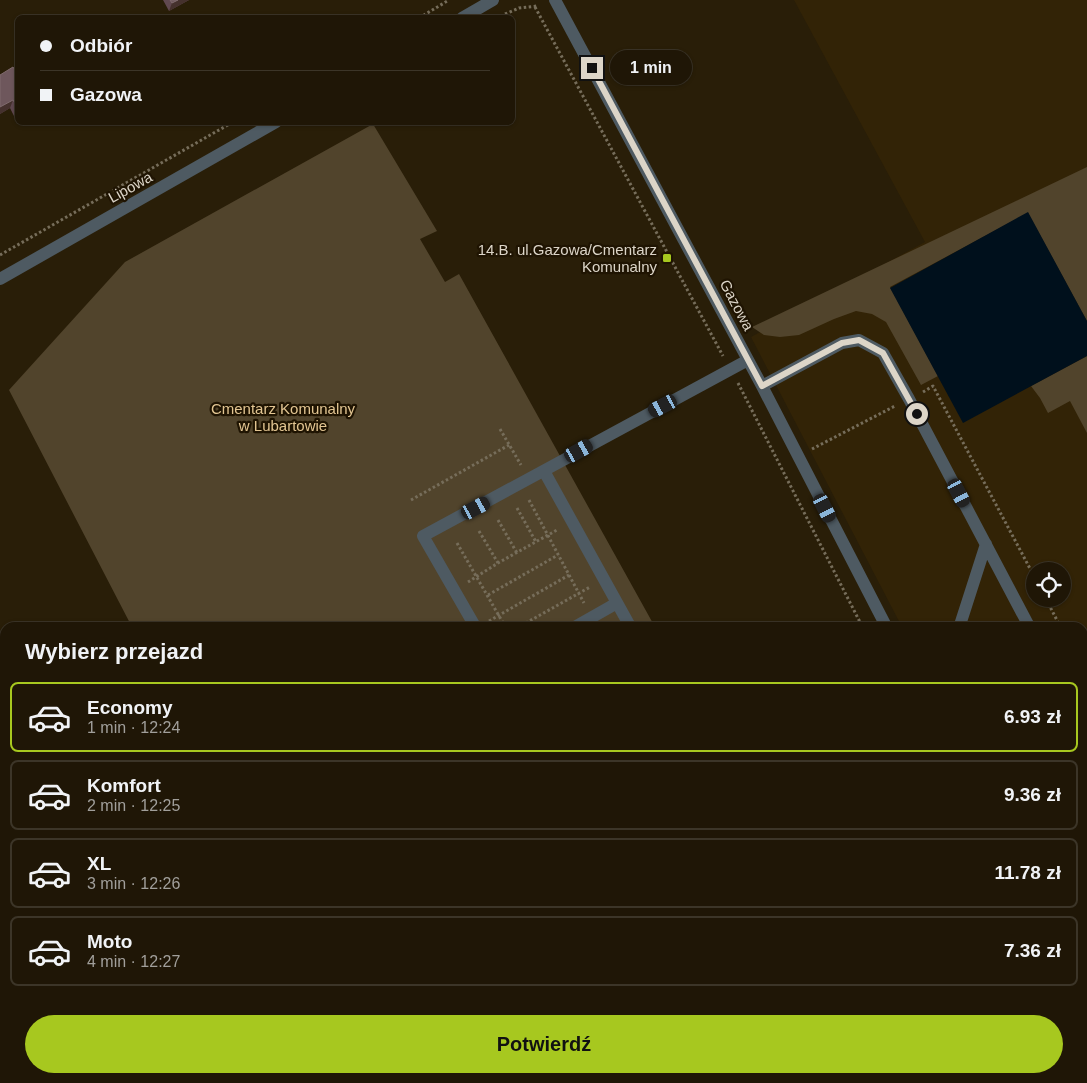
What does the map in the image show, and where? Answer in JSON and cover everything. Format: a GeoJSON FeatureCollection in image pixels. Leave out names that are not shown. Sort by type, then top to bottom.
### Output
{"type":"FeatureCollection","features":[{"type":"Feature","properties":{"kind":"street"},"geometry":{"type":"LineString","coordinates":[[467,15],[493,0]]}},
{"type":"Feature","properties":{"kind":"street","name":"Gazowa"},"geometry":{"type":"LineString","coordinates":[[555,0],[762,386],[884,622]]}},
{"type":"Feature","properties":{"kind":"street","name":"Lipowa"},"geometry":{"type":"LineString","coordinates":[[0,279],[271,125]]}},
{"type":"Feature","properties":{"kind":"street"},"geometry":{"type":"LineString","coordinates":[[762,386],[842,343],[859,340],[883,353],[1027,622]]}},
{"type":"Feature","properties":{"kind":"street"},"geometry":{"type":"LineString","coordinates":[[478,622],[454,590],[424,536],[748,360]]}},
{"type":"Feature","properties":{"kind":"street"},"geometry":{"type":"LineString","coordinates":[[544,471],[628,622]]}},
{"type":"Feature","properties":{"kind":"street"},"geometry":{"type":"LineString","coordinates":[[961,622],[986,544]]}},
{"type":"Feature","properties":{"kind":"street"},"geometry":{"type":"LineString","coordinates":[[583,622],[617,603]]}},
{"type":"Feature","properties":{"kind":"path"},"geometry":{"type":"LineString","coordinates":[[423,15],[450,0]]}},
{"type":"Feature","properties":{"kind":"path"},"geometry":{"type":"LineString","coordinates":[[504,15],[519,8],[540,5]]}},
{"type":"Feature","properties":{"kind":"path"},"geometry":{"type":"LineString","coordinates":[[535,7],[730,369],[860,622]]}},
{"type":"Feature","properties":{"kind":"path"},"geometry":{"type":"LineString","coordinates":[[0,255],[228,125]]}},
{"type":"Feature","properties":{"kind":"path"},"geometry":{"type":"LineString","coordinates":[[500,429],[529,479]]}},
{"type":"Feature","properties":{"kind":"path"},"geometry":{"type":"LineString","coordinates":[[410,500],[509,445]]}},
{"type":"Feature","properties":{"kind":"path"},"geometry":{"type":"LineString","coordinates":[[530,500],[568,575],[592,617]]}},
{"type":"Feature","properties":{"kind":"path"},"geometry":{"type":"LineString","coordinates":[[517,508],[536,542]]}},
{"type":"Feature","properties":{"kind":"path"},"geometry":{"type":"LineString","coordinates":[[498,520],[517,553]]}},
{"type":"Feature","properties":{"kind":"path"},"geometry":{"type":"LineString","coordinates":[[454,590],[572,522]]}},
{"type":"Feature","properties":{"kind":"path"},"geometry":{"type":"LineString","coordinates":[[479,531],[498,563]]}},
{"type":"Feature","properties":{"kind":"path"},"geometry":{"type":"LineString","coordinates":[[457,543],[503,622]]}},
{"type":"Feature","properties":{"kind":"path"},"geometry":{"type":"LineString","coordinates":[[488,595],[558,555]]}},
{"type":"Feature","properties":{"kind":"path"},"geometry":{"type":"LineString","coordinates":[[486,622],[568,575]]}},
{"type":"Feature","properties":{"kind":"path"},"geometry":{"type":"LineString","coordinates":[[528,622],[603,578]]}},
{"type":"Feature","properties":{"kind":"path"},"geometry":{"type":"LineString","coordinates":[[1050,607],[1058,622]]}},
{"type":"Feature","properties":{"kind":"shaded area"},"geometry":{"type":"Polygon","coordinates":[[[794,0],[1087,0],[1087,622],[899,622],[751,337],[925,242],[794,0]]]}},
{"type":"Feature","properties":{"kind":"green space","name":"Cmentarz Komunalny w Lubartowie"},"geometry":{"type":"Polygon","coordinates":[[[374,125],[437,231],[420,239],[445,282],[459,274],[652,622],[129,622],[9,390],[125,262],[374,125]]]}},
{"type":"Feature","properties":{"kind":"green space"},"geometry":{"type":"Polygon","coordinates":[[[1087,167],[1087,321],[1028,213],[890,287],[938,376],[921,385],[886,322],[872,314],[856,311],[799,335],[780,337],[764,335],[752,327],[1087,167]]]}},
{"type":"Feature","properties":{"kind":"green space"},"geometry":{"type":"Polygon","coordinates":[[[1087,356],[1087,433],[1070,401],[1048,413],[1031,386],[1087,356]]]}},
{"type":"Feature","properties":{"kind":"water"},"geometry":{"type":"Polygon","coordinates":[[[1028,212],[1087,321],[1087,356],[963,423],[890,288],[1028,212]]]}},
{"type":"Feature","properties":{"kind":"building"},"geometry":{"type":"Polygon","coordinates":[[[13,67],[15,70],[15,103],[13,100],[0,107],[0,75],[13,67]]]}},
{"type":"Feature","properties":{"kind":"place","name":"14.B. ul.Gazowa/Cmentarz Komunalny"},"geometry":{"type":"Point","coordinates":[667,258]}},
{"type":"Feature","properties":{"kind":"route"},"geometry":{"type":"LineString","coordinates":[[592,68],[762,386],[842,343],[859,340],[883,353],[917,414]]}}]}
